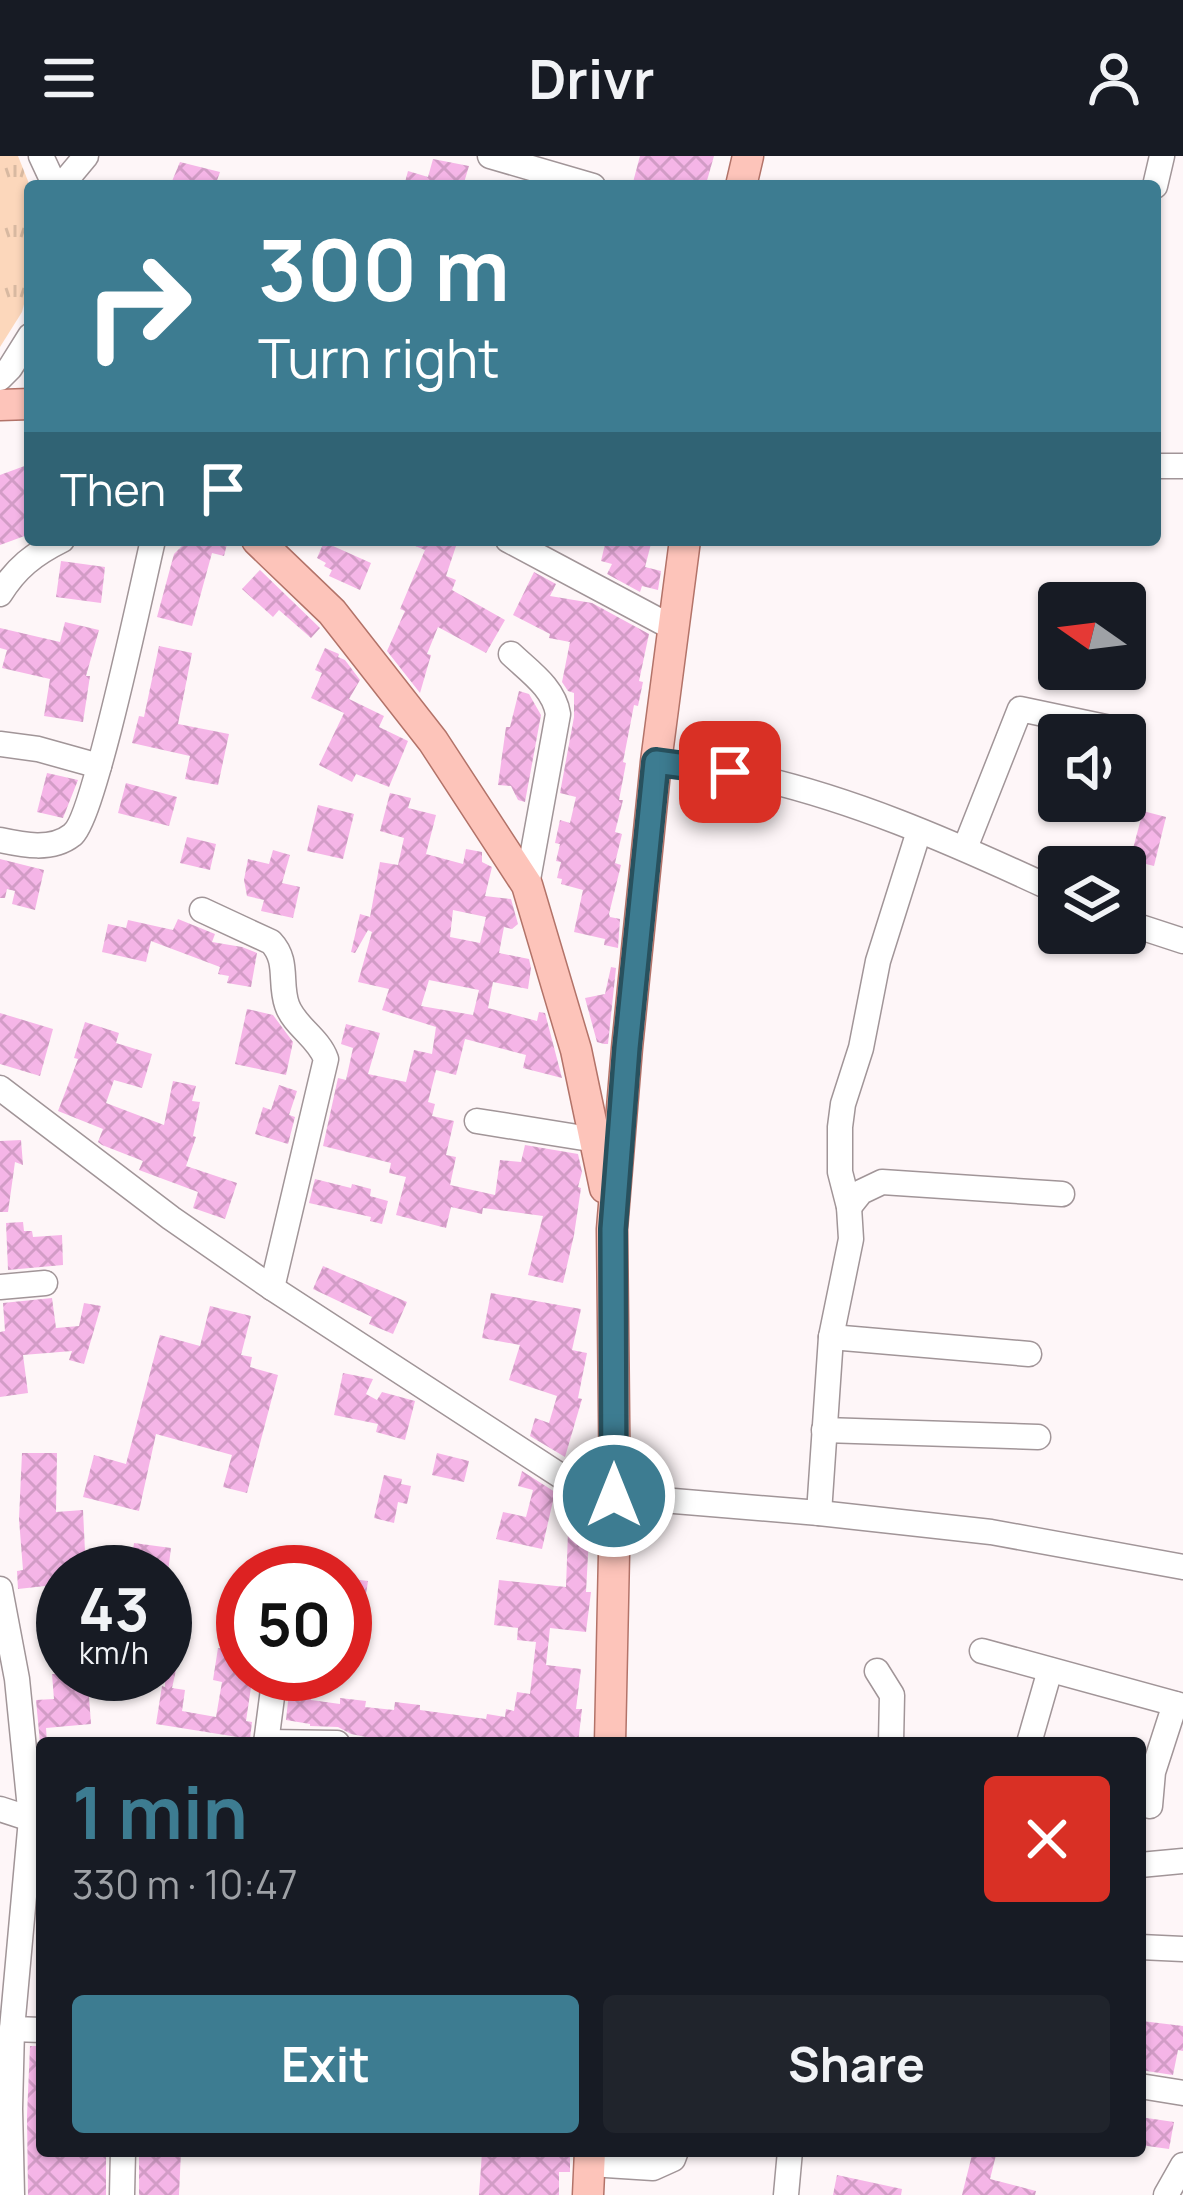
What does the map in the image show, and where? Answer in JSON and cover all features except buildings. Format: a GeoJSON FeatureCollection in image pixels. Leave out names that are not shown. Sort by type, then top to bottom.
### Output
{"type":"FeatureCollection","features":[{"type":"Feature","properties":{"kind":"main road"},"geometry":{"type":"LineString","coordinates":[[263,546],[332,612],[434,741],[527,885],[582,1075],[613,1229]]}},
{"type":"Feature","properties":{"kind":"main road"},"geometry":{"type":"LineString","coordinates":[[610,1737],[613,1229],[656,762],[684,546]]}},
{"type":"Feature","properties":{"kind":"main road"},"geometry":{"type":"LineString","coordinates":[[582,1075],[596,1093],[611,1096],[624,1088]]}},
{"type":"Feature","properties":{"kind":"street"},"geometry":{"type":"LineString","coordinates":[[64,180],[86,156]]}},
{"type":"Feature","properties":{"kind":"street"},"geometry":{"type":"LineString","coordinates":[[490,156],[572,180]]}},
{"type":"Feature","properties":{"kind":"street"},"geometry":{"type":"LineString","coordinates":[[0,378],[24,346]]}},
{"type":"Feature","properties":{"kind":"street"},"geometry":{"type":"LineString","coordinates":[[0,594],[14,573],[50,546]]}},
{"type":"Feature","properties":{"kind":"street"},"geometry":{"type":"LineString","coordinates":[[0,840],[27,846],[57,841],[82,824],[152,546]]}},
{"type":"Feature","properties":{"kind":"street"},"geometry":{"type":"LineString","coordinates":[[519,546],[673,628]]}},
{"type":"Feature","properties":{"kind":"street"},"geometry":{"type":"LineString","coordinates":[[511,654],[556,700],[559,714],[527,885]]}},
{"type":"Feature","properties":{"kind":"street"},"geometry":{"type":"LineString","coordinates":[[965,848],[1020,709],[1044,714]]}},
{"type":"Feature","properties":{"kind":"street"},"geometry":{"type":"LineString","coordinates":[[0,744],[99,766]]}},
{"type":"Feature","properties":{"kind":"street"},"geometry":{"type":"LineString","coordinates":[[656,762],[730,772],[815,794],[965,848],[1038,882]]}},
{"type":"Feature","properties":{"kind":"street"},"geometry":{"type":"LineString","coordinates":[[819,1513],[831,1337],[851,1239],[840,1172],[843,1104],[861,1048],[878,961],[919,831]]}},
{"type":"Feature","properties":{"kind":"street"},"geometry":{"type":"LineString","coordinates":[[202,910],[279,950],[290,1013],[321,1046],[326,1059],[272,1288]]}},
{"type":"Feature","properties":{"kind":"street"},"geometry":{"type":"LineString","coordinates":[[1146,931],[1183,941]]}},
{"type":"Feature","properties":{"kind":"street"},"geometry":{"type":"LineString","coordinates":[[0,1088],[272,1288],[567,1480],[614,1496],[991,1532],[1183,1567]]}},
{"type":"Feature","properties":{"kind":"street"},"geometry":{"type":"LineString","coordinates":[[477,1120],[596,1140]]}},
{"type":"Feature","properties":{"kind":"street"},"geometry":{"type":"LineString","coordinates":[[848,1207],[861,1192],[882,1182],[1062,1194]]}},
{"type":"Feature","properties":{"kind":"street"},"geometry":{"type":"LineString","coordinates":[[0,1287],[45,1283]]}},
{"type":"Feature","properties":{"kind":"street"},"geometry":{"type":"LineString","coordinates":[[831,1337],[1029,1354]]}},
{"type":"Feature","properties":{"kind":"street"},"geometry":{"type":"LineString","coordinates":[[824,1430],[1038,1437]]}},
{"type":"Feature","properties":{"kind":"street"},"geometry":{"type":"LineString","coordinates":[[0,1589],[17,1679],[12,1752],[36,1821],[9,1972],[12,2195]]}},
{"type":"Feature","properties":{"kind":"street"},"geometry":{"type":"LineString","coordinates":[[982,1651],[1179,1705],[1153,1772],[1150,1806]]}},
{"type":"Feature","properties":{"kind":"street"},"geometry":{"type":"LineString","coordinates":[[1030,1737],[1050,1670]]}},
{"type":"Feature","properties":{"kind":"street"},"geometry":{"type":"LineString","coordinates":[[877,1671],[892,1695],[891,1737]]}},
{"type":"Feature","properties":{"kind":"street"},"geometry":{"type":"LineString","coordinates":[[267,1737],[271,1701]]}},
{"type":"Feature","properties":{"kind":"street"},"geometry":{"type":"LineString","coordinates":[[0,1809],[36,1821]]}},
{"type":"Feature","properties":{"kind":"street"},"geometry":{"type":"LineString","coordinates":[[1146,1864],[1183,1861]]}},
{"type":"Feature","properties":{"kind":"street"},"geometry":{"type":"LineString","coordinates":[[1146,1947],[1183,1949]]}},
{"type":"Feature","properties":{"kind":"street"},"geometry":{"type":"LineString","coordinates":[[12,2030],[36,2030]]}},
{"type":"Feature","properties":{"kind":"street"},"geometry":{"type":"LineString","coordinates":[[1146,2087],[1183,2092]]}},
{"type":"Feature","properties":{"kind":"street"},"geometry":{"type":"LineString","coordinates":[[122,2195],[124,2157]]}},
{"type":"Feature","properties":{"kind":"street"},"geometry":{"type":"LineString","coordinates":[[590,2170],[652,2168],[674,2157]]}},
{"type":"Feature","properties":{"kind":"street"},"geometry":{"type":"LineString","coordinates":[[786,2195],[789,2157]]}},
{"type":"Feature","properties":{"kind":"street"},"geometry":{"type":"LineString","coordinates":[[1166,2195],[1183,2165]]}},
{"type":"Feature","properties":{"kind":"green space"},"geometry":{"type":"Polygon","coordinates":[[[0,156],[18,156],[28,180],[24,304],[0,347],[0,156]]]}},
{"type":"Feature","properties":{"kind":"route"},"geometry":{"type":"LineString","coordinates":[[614,1496],[613,1229],[656,762],[730,772]]}}]}
